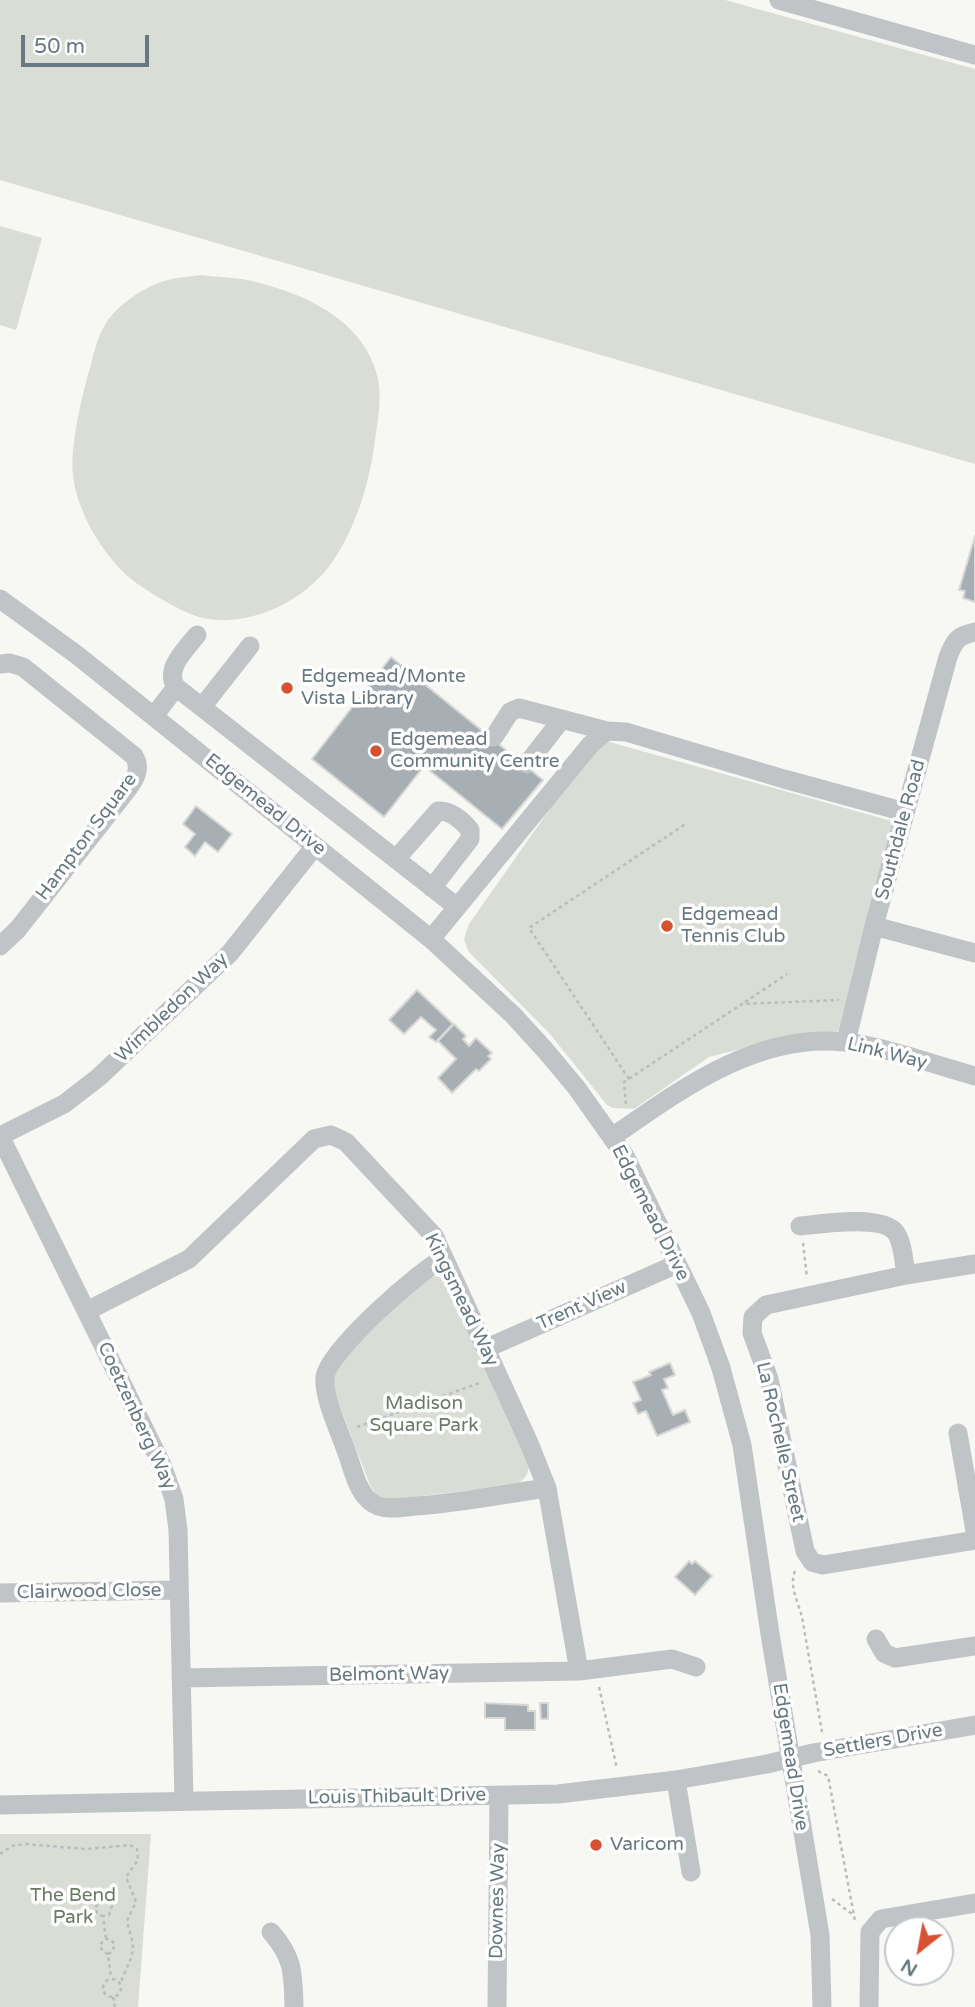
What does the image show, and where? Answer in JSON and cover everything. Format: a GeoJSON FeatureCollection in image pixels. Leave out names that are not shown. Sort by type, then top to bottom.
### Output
{"type":"FeatureCollection","features":[{"type":"Feature","properties":{"kind":"street"},"geometry":{"type":"LineString","coordinates":[[779,0],[975,55]]}},
{"type":"Feature","properties":{"kind":"street","name":"Edgemead Drive"},"geometry":{"type":"LineString","coordinates":[[0,599],[78,655],[431,939],[521,1024],[576,1087],[625,1156],[701,1313],[721,1368],[742,1445],[820,1935],[822,2007]]}},
{"type":"Feature","properties":{"kind":"street","name":"Southdale Road"},"geometry":{"type":"LineString","coordinates":[[846,1042],[874,926],[953,644],[963,634],[975,632]]}},
{"type":"Feature","properties":{"kind":"street"},"geometry":{"type":"LineString","coordinates":[[197,635],[173,669],[171,680],[176,687],[457,907]]}},
{"type":"Feature","properties":{"kind":"street"},"geometry":{"type":"LineString","coordinates":[[201,707],[250,646]]}},
{"type":"Feature","properties":{"kind":"street","name":"Hampton Square"},"geometry":{"type":"LineString","coordinates":[[0,664],[10,663],[23,667],[138,762],[136,776],[120,799],[18,929],[0,946]]}},
{"type":"Feature","properties":{"kind":"street"},"geometry":{"type":"LineString","coordinates":[[154,716],[176,687]]}},
{"type":"Feature","properties":{"kind":"street"},"geometry":{"type":"LineString","coordinates":[[494,737],[514,709],[527,709],[607,731],[626,732],[905,812]]}},
{"type":"Feature","properties":{"kind":"street"},"geometry":{"type":"LineString","coordinates":[[527,764],[562,719]]}},
{"type":"Feature","properties":{"kind":"street"},"geometry":{"type":"LineString","coordinates":[[431,939],[591,744],[607,731]]}},
{"type":"Feature","properties":{"kind":"street"},"geometry":{"type":"LineString","coordinates":[[396,859],[438,810],[447,811],[466,825],[470,830],[470,839],[432,888]]}},
{"type":"Feature","properties":{"kind":"street","name":"Wimbledon Way"},"geometry":{"type":"LineString","coordinates":[[0,1136],[64,1104],[99,1077],[230,953],[316,846]]}},
{"type":"Feature","properties":{"kind":"street"},"geometry":{"type":"LineString","coordinates":[[874,926],[975,953]]}},
{"type":"Feature","properties":{"kind":"street","name":"Link Way"},"geometry":{"type":"LineString","coordinates":[[612,1137],[726,1064],[787,1046],[823,1041],[846,1042],[975,1076]]}},
{"type":"Feature","properties":{"kind":"street","name":"Kingsmead Way"},"geometry":{"type":"LineString","coordinates":[[87,1311],[189,1259],[314,1139],[331,1135],[345,1142],[434,1236],[487,1348],[547,1488],[588,1671]]}},
{"type":"Feature","properties":{"kind":"street","name":"Coetzenberg Way"},"geometry":{"type":"LineString","coordinates":[[0,1136],[162,1465],[174,1499],[178,1530],[184,1801]]}},
{"type":"Feature","properties":{"kind":"street"},"geometry":{"type":"LineString","coordinates":[[800,1226],[836,1222],[877,1223],[891,1227],[898,1238],[906,1275]]}},
{"type":"Feature","properties":{"kind":"street"},"geometry":{"type":"LineString","coordinates":[[444,1258],[432,1264],[394,1297],[345,1344],[327,1367],[325,1390],[362,1493],[371,1503],[384,1508],[440,1505],[547,1488]]}},
{"type":"Feature","properties":{"kind":"street","name":"Trent View"},"geometry":{"type":"LineString","coordinates":[[487,1348],[677,1264]]}},
{"type":"Feature","properties":{"kind":"street","name":"La Rochelle Street"},"geometry":{"type":"LineString","coordinates":[[975,1264],[906,1275],[766,1305],[756,1313],[751,1324],[769,1379],[809,1559],[817,1565],[823,1565],[975,1540]]}},
{"type":"Feature","properties":{"kind":"street"},"geometry":{"type":"LineString","coordinates":[[958,1433],[975,1531]]}},
{"type":"Feature","properties":{"kind":"street","name":"Clairwood Close"},"geometry":{"type":"LineString","coordinates":[[0,1593],[179,1590]]}},
{"type":"Feature","properties":{"kind":"street"},"geometry":{"type":"LineString","coordinates":[[876,1639],[880,1648],[895,1658],[975,1646]]}},
{"type":"Feature","properties":{"kind":"street","name":"Belmont Way"},"geometry":{"type":"LineString","coordinates":[[181,1678],[588,1671],[672,1658],[696,1667]]}},
{"type":"Feature","properties":{"kind":"street","name":"Settlers Drive"},"geometry":{"type":"LineString","coordinates":[[792,1757],[975,1725]]}},
{"type":"Feature","properties":{"kind":"street","name":"Louis Thibault Drive"},"geometry":{"type":"LineString","coordinates":[[0,1805],[558,1794],[676,1780],[792,1757]]}},
{"type":"Feature","properties":{"kind":"street"},"geometry":{"type":"LineString","coordinates":[[676,1780],[691,1872]]}},
{"type":"Feature","properties":{"kind":"street","name":"Downes Way"},"geometry":{"type":"LineString","coordinates":[[497,2007],[499,1795]]}},
{"type":"Feature","properties":{"kind":"street"},"geometry":{"type":"LineString","coordinates":[[869,2007],[870,1932],[865,1926],[881,1919],[975,1903]]}},
{"type":"Feature","properties":{"kind":"street"},"geometry":{"type":"LineString","coordinates":[[271,1932],[290,1961],[293,1971],[294,2007]]}},
{"type":"Feature","properties":{"kind":"path"},"geometry":{"type":"LineString","coordinates":[[629,1079],[529,928],[687,823]]}},
{"type":"Feature","properties":{"kind":"path"},"geometry":{"type":"LineString","coordinates":[[626,1110],[624,1082],[787,974]]}},
{"type":"Feature","properties":{"kind":"path"},"geometry":{"type":"LineString","coordinates":[[742,1004],[845,1000]]}},
{"type":"Feature","properties":{"kind":"path"},"geometry":{"type":"LineString","coordinates":[[800,1226],[810,1296]]}},
{"type":"Feature","properties":{"kind":"path"},"geometry":{"type":"LineString","coordinates":[[340,1433],[499,1376]]}},
{"type":"Feature","properties":{"kind":"path"},"geometry":{"type":"LineString","coordinates":[[799,1566],[793,1577],[796,1601],[802,1617],[823,1739]]}},
{"type":"Feature","properties":{"kind":"path"},"geometry":{"type":"LineString","coordinates":[[588,1671],[623,1788]]}},
{"type":"Feature","properties":{"kind":"path"},"geometry":{"type":"LineString","coordinates":[[818,1771],[828,1776],[853,1914]]}},
{"type":"Feature","properties":{"kind":"path"},"geometry":{"type":"LineString","coordinates":[[0,1854],[12,1846],[25,1844],[86,1849],[130,1845],[137,1849],[138,1860],[126,1877],[135,1902],[127,1921],[133,1944],[132,1956],[120,1984],[120,1992],[113,1997],[107,1996],[102,1988],[106,1980],[111,1978],[120,1984]]}},
{"type":"Feature","properties":{"kind":"path"},"geometry":{"type":"LineString","coordinates":[[832,1899],[865,1926]]}},
{"type":"Feature","properties":{"kind":"path"},"geometry":{"type":"LineString","coordinates":[[105,1900],[109,1902],[111,1911],[109,1915],[103,1916],[98,1914],[95,1907],[105,1900]]}},
{"type":"Feature","properties":{"kind":"path"},"geometry":{"type":"LineString","coordinates":[[103,1916],[106,1939]]}},
{"type":"Feature","properties":{"kind":"path"},"geometry":{"type":"LineString","coordinates":[[106,1939],[114,1944],[112,1952],[108,1954]]}},
{"type":"Feature","properties":{"kind":"path"},"geometry":{"type":"LineString","coordinates":[[106,1939],[100,1945],[103,1952],[108,1954]]}},
{"type":"Feature","properties":{"kind":"path"},"geometry":{"type":"LineString","coordinates":[[108,1954],[111,1978]]}},
{"type":"Feature","properties":{"kind":"path"},"geometry":{"type":"LineString","coordinates":[[113,1997],[115,2007]]}},
{"type":"Feature","properties":{"kind":"green space"},"geometry":{"type":"Polygon","coordinates":[[[0,0],[725,0],[975,69],[975,464],[0,180],[0,0]]]}},
{"type":"Feature","properties":{"kind":"green space"},"geometry":{"type":"Polygon","coordinates":[[[0,226],[42,238],[16,330],[0,325],[0,226]]]}},
{"type":"Feature","properties":{"kind":"green space"},"geometry":{"type":"Polygon","coordinates":[[[200,275],[267,285],[287,291],[326,310],[358,338],[370,355],[379,384],[378,421],[368,478],[360,507],[341,549],[321,575],[291,600],[255,616],[236,619],[217,620],[191,614],[128,577],[105,550],[83,513],[73,474],[73,451],[79,410],[99,336],[110,317],[142,291],[168,280],[200,275]]]}},
{"type":"Feature","properties":{"kind":"green space","name":"Edgemead Tennis Club"},"geometry":{"type":"Polygon","coordinates":[[[599,739],[895,822],[840,1031],[780,1039],[709,1057],[634,1109],[613,1108],[607,1105],[550,1034],[468,951],[464,939],[469,924],[599,739]]]}},
{"type":"Feature","properties":{"kind":"green space","name":"Madison Square Park"},"geometry":{"type":"Polygon","coordinates":[[[434,1276],[444,1278],[529,1463],[528,1470],[524,1479],[515,1485],[387,1500],[377,1495],[370,1485],[331,1383],[334,1366],[425,1279],[434,1276]]]}},
{"type":"Feature","properties":{"kind":"green space","name":"The Bend Park"},"geometry":{"type":"Polygon","coordinates":[[[0,1834],[151,1834],[138,2007],[0,2007],[0,1834]]]}},
{"type":"Feature","properties":{"kind":"building"},"geometry":{"type":"Polygon","coordinates":[[[975,536],[975,602],[963,598],[965,591],[959,590],[975,536]]]}},
{"type":"Feature","properties":{"kind":"building"},"geometry":{"type":"Polygon","coordinates":[[[391,657],[543,780],[502,829],[424,766],[384,817],[312,759],[391,657]]]}},
{"type":"Feature","properties":{"kind":"building"},"geometry":{"type":"Polygon","coordinates":[[[196,806],[232,834],[218,852],[205,842],[195,856],[185,847],[195,834],[183,824],[196,806]]]}},
{"type":"Feature","properties":{"kind":"building"},"geometry":{"type":"Polygon","coordinates":[[[417,990],[453,1024],[436,1042],[429,1037],[436,1030],[421,1017],[404,1034],[389,1020],[417,990]]]}},
{"type":"Feature","properties":{"kind":"building"},"geometry":{"type":"Polygon","coordinates":[[[454,1024],[466,1036],[463,1039],[469,1046],[476,1038],[492,1053],[488,1056],[491,1059],[479,1071],[476,1069],[452,1093],[438,1078],[456,1059],[438,1041],[454,1024]]]}},
{"type":"Feature","properties":{"kind":"building"},"geometry":{"type":"Polygon","coordinates":[[[670,1363],[675,1375],[664,1379],[668,1388],[662,1390],[673,1415],[685,1410],[690,1422],[657,1436],[646,1411],[638,1414],[633,1403],[641,1400],[633,1382],[670,1363]]]}},
{"type":"Feature","properties":{"kind":"building"},"geometry":{"type":"Polygon","coordinates":[[[689,1561],[692,1564],[695,1561],[712,1576],[695,1595],[675,1577],[689,1561]]]}},
{"type":"Feature","properties":{"kind":"building"},"geometry":{"type":"Polygon","coordinates":[[[485,1703],[528,1705],[528,1711],[535,1711],[535,1730],[505,1730],[505,1718],[485,1718],[485,1703]]]}},
{"type":"Feature","properties":{"kind":"building"},"geometry":{"type":"Polygon","coordinates":[[[540,1703],[548,1703],[548,1719],[541,1719],[540,1703]]]}},
{"type":"Feature","properties":{"kind":"place","name":"Edgemead/Monte Vista Library"},"geometry":{"type":"Point","coordinates":[287,688]}},
{"type":"Feature","properties":{"kind":"place","name":"Edgemead Community Centre"},"geometry":{"type":"Point","coordinates":[376,751]}},
{"type":"Feature","properties":{"kind":"place","name":"Edgemead Tennis Club"},"geometry":{"type":"Point","coordinates":[667,926]}},
{"type":"Feature","properties":{"kind":"place","name":"Varicom"},"geometry":{"type":"Point","coordinates":[596,1845]}}]}
